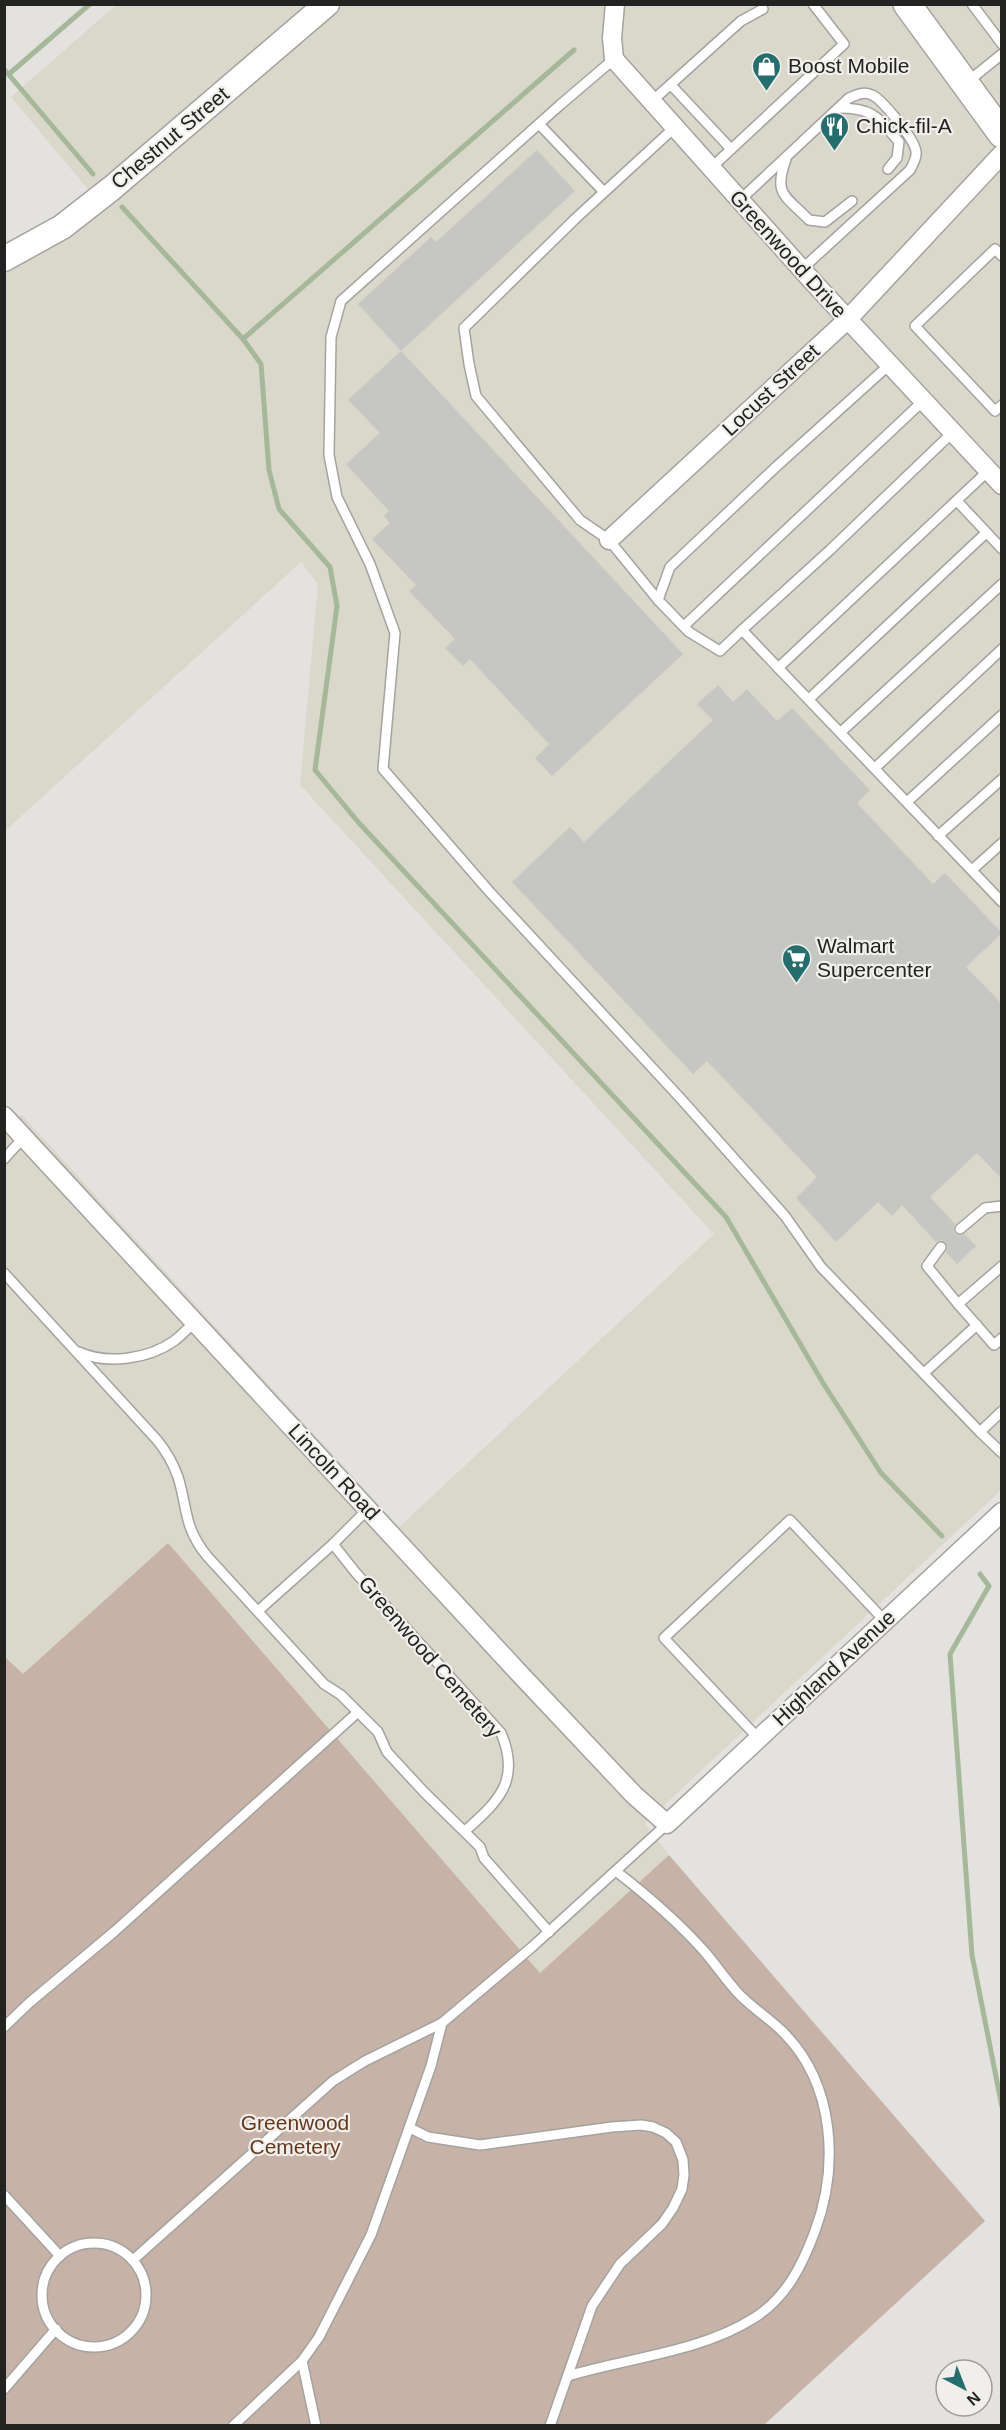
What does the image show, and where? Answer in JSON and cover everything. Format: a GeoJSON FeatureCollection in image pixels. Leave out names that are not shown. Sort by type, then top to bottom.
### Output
{"type":"FeatureCollection","features":[{"type":"Feature","properties":{"kind":"main road"},"geometry":{"type":"LineString","coordinates":[[906,4],[1002,134]]}},
{"type":"Feature","properties":{"kind":"street","name":"Chestnut Street"},"geometry":{"type":"LineString","coordinates":[[4,259],[62,227],[112,188],[327,4]]}},
{"type":"Feature","properties":{"kind":"street"},"geometry":{"type":"LineString","coordinates":[[614,59],[612,38],[615,4]]}},
{"type":"Feature","properties":{"kind":"street","name":"Greenwood Drive"},"geometry":{"type":"LineString","coordinates":[[614,59],[847,320],[998,480]]}},
{"type":"Feature","properties":{"kind":"street","name":"Locust Street"},"geometry":{"type":"LineString","coordinates":[[609,540],[847,320],[1002,154]]}},
{"type":"Feature","properties":{"kind":"street","name":"Lincoln Road"},"geometry":{"type":"LineString","coordinates":[[4,1116],[634,1795],[667,1824]]}},
{"type":"Feature","properties":{"kind":"street","name":"Highland Avenue"},"geometry":{"type":"LineString","coordinates":[[667,1824],[1002,1512]]}},
{"type":"Feature","properties":{"kind":"lane"},"geometry":{"type":"LineString","coordinates":[[651,102],[741,21],[761,7],[774,4]]}},
{"type":"Feature","properties":{"kind":"lane"},"geometry":{"type":"LineString","coordinates":[[711,168],[844,44],[813,4]]}},
{"type":"Feature","properties":{"kind":"lane"},"geometry":{"type":"LineString","coordinates":[[972,4],[1002,44]]}},
{"type":"Feature","properties":{"kind":"lane"},"geometry":{"type":"LineString","coordinates":[[982,18],[991,11]]}},
{"type":"Feature","properties":{"kind":"lane"},"geometry":{"type":"LineString","coordinates":[[964,84],[1002,54]]}},
{"type":"Feature","properties":{"kind":"lane"},"geometry":{"type":"LineString","coordinates":[[614,59],[341,301],[331,337],[329,455],[337,497],[370,564],[395,633],[383,768],[488,890],[682,1100],[785,1216],[821,1267],[1002,1453]]}},
{"type":"Feature","properties":{"kind":"lane"},"geometry":{"type":"LineString","coordinates":[[671,85],[731,149]]}},
{"type":"Feature","properties":{"kind":"lane"},"geometry":{"type":"LineString","coordinates":[[740,200],[849,98],[862,93],[874,96],[912,138],[917,153],[910,170],[802,269]]}},
{"type":"Feature","properties":{"kind":"lane"},"geometry":{"type":"LineString","coordinates":[[838,108],[856,108],[872,113],[899,142],[897,158],[888,169]]}},
{"type":"Feature","properties":{"kind":"lane"},"geometry":{"type":"LineString","coordinates":[[539,124],[604,192]]}},
{"type":"Feature","properties":{"kind":"lane"},"geometry":{"type":"LineString","coordinates":[[674,128],[522,269],[465,328],[469,364],[476,396],[580,520],[609,540],[658,600],[684,626],[720,651],[952,433]]}},
{"type":"Feature","properties":{"kind":"lane"},"geometry":{"type":"LineString","coordinates":[[787,156],[779,178],[781,191],[809,220],[825,222],[852,201]]}},
{"type":"Feature","properties":{"kind":"lane"},"geometry":{"type":"LineString","coordinates":[[1002,256],[996,249],[915,326],[995,411],[1002,405]]}},
{"type":"Feature","properties":{"kind":"lane"},"geometry":{"type":"LineString","coordinates":[[658,600],[670,567],[777,466],[890,365]]}},
{"type":"Feature","properties":{"kind":"lane"},"geometry":{"type":"LineString","coordinates":[[684,626],[923,401]]}},
{"type":"Feature","properties":{"kind":"lane"},"geometry":{"type":"LineString","coordinates":[[778,668],[957,501],[998,480]]}},
{"type":"Feature","properties":{"kind":"lane"},"geometry":{"type":"LineString","coordinates":[[957,501],[1002,549]]}},
{"type":"Feature","properties":{"kind":"lane"},"geometry":{"type":"LineString","coordinates":[[809,699],[987,532]]}},
{"type":"Feature","properties":{"kind":"lane"},"geometry":{"type":"LineString","coordinates":[[841,732],[1002,584]]}},
{"type":"Feature","properties":{"kind":"lane"},"geometry":{"type":"LineString","coordinates":[[742,630],[1002,902]]}},
{"type":"Feature","properties":{"kind":"lane"},"geometry":{"type":"LineString","coordinates":[[875,768],[1002,649]]}},
{"type":"Feature","properties":{"kind":"lane"},"geometry":{"type":"LineString","coordinates":[[907,802],[1002,715]]}},
{"type":"Feature","properties":{"kind":"lane"},"geometry":{"type":"LineString","coordinates":[[938,836],[1002,779]]}},
{"type":"Feature","properties":{"kind":"lane"},"geometry":{"type":"LineString","coordinates":[[972,870],[1002,843]]}},
{"type":"Feature","properties":{"kind":"lane"},"geometry":{"type":"LineString","coordinates":[[4,1158],[24,1137]]}},
{"type":"Feature","properties":{"kind":"lane"},"geometry":{"type":"LineString","coordinates":[[960,1229],[985,1208],[1002,1206]]}},
{"type":"Feature","properties":{"kind":"lane"},"geometry":{"type":"LineString","coordinates":[[941,1247],[927,1266],[994,1345],[1002,1338]]}},
{"type":"Feature","properties":{"kind":"lane"},"geometry":{"type":"LineString","coordinates":[[958,1304],[1002,1266]]}},
{"type":"Feature","properties":{"kind":"lane"},"geometry":{"type":"LineString","coordinates":[[4,1273],[77,1351],[168,1455],[178,1477],[184,1513],[198,1545],[324,1684],[341,1695],[378,1732],[387,1752],[480,1847],[484,1858],[549,1932]]}},
{"type":"Feature","properties":{"kind":"lane"},"geometry":{"type":"LineString","coordinates":[[77,1351],[92,1357],[111,1359],[144,1355],[175,1341],[195,1322]]}},
{"type":"Feature","properties":{"kind":"lane"},"geometry":{"type":"LineString","coordinates":[[924,1374],[977,1325]]}},
{"type":"Feature","properties":{"kind":"lane"},"geometry":{"type":"LineString","coordinates":[[980,1432],[1002,1411]]}},
{"type":"Feature","properties":{"kind":"lane"},"geometry":{"type":"LineString","coordinates":[[258,1611],[333,1544],[368,1509]]}},
{"type":"Feature","properties":{"kind":"lane"},"geometry":{"type":"LineString","coordinates":[[758,1738],[664,1638],[681,1622],[790,1520],[884,1620]]}},
{"type":"Feature","properties":{"kind":"lane","name":"Greenwood Cemetery"},"geometry":{"type":"LineString","coordinates":[[333,1544],[356,1573],[501,1733],[508,1749],[508,1779],[502,1793],[491,1807],[465,1831]]}},
{"type":"Feature","properties":{"kind":"lane"},"geometry":{"type":"LineString","coordinates":[[4,2027],[115,1931],[358,1712]]}},
{"type":"Feature","properties":{"kind":"lane"},"geometry":{"type":"LineString","coordinates":[[133,2260],[333,2081],[365,2061],[442,2023],[617,1872],[667,1824]]}},
{"type":"Feature","properties":{"kind":"lane"},"geometry":{"type":"LineString","coordinates":[[568,2376],[708,2338],[740,2326],[767,2309],[790,2285],[803,2262],[817,2226],[830,2169],[830,2143],[824,2110],[813,2079],[797,2049],[783,2032],[738,1993],[681,1927],[648,1896],[617,1872]]}},
{"type":"Feature","properties":{"kind":"lane"},"geometry":{"type":"LineString","coordinates":[[232,2426],[302,2361],[320,2337],[362,2254],[410,2128],[431,2066],[442,2023]]}},
{"type":"Feature","properties":{"kind":"lane"},"geometry":{"type":"LineString","coordinates":[[410,2128],[428,2137],[461,2144],[480,2145],[641,2125],[666,2133],[675,2142],[683,2160],[682,2188],[662,2223],[608,2279],[585,2322],[550,2426]]}},
{"type":"Feature","properties":{"kind":"lane"},"geometry":{"type":"LineString","coordinates":[[4,2195],[60,2256]]}},
{"type":"Feature","properties":{"kind":"lane"},"geometry":{"type":"LineString","coordinates":[[86,2243],[101,2243],[117,2247],[133,2260],[144,2281],[146,2296],[141,2317],[126,2336],[111,2344],[97,2347],[84,2346],[72,2341],[56,2329],[45,2313],[43,2298],[47,2273],[60,2256],[86,2243]]}},
{"type":"Feature","properties":{"kind":"lane"},"geometry":{"type":"LineString","coordinates":[[4,2389],[56,2329]]}},
{"type":"Feature","properties":{"kind":"lane"},"geometry":{"type":"LineString","coordinates":[[302,2361],[316,2426]]}},
{"type":"Feature","properties":{"kind":"shaded area"},"geometry":{"type":"Polygon","coordinates":[[[116,5],[1001,5],[1001,1490],[645,1823],[669,1855],[540,1973],[168,1544],[23,1675],[5,1656],[5,1120],[22,1115],[399,1527],[714,1234],[300,785],[318,584],[301,562],[5,831],[5,244],[36,230],[91,193],[11,97],[116,5]]]}},
{"type":"Feature","properties":{"kind":"green space","name":"Greenwood Cemetery"},"geometry":{"type":"Polygon","coordinates":[[[168,1543],[540,1973],[669,1855],[985,2221],[764,2425],[5,2425],[4,1656],[23,1674],[168,1543]]]}},
{"type":"Feature","properties":{"kind":"building"},"geometry":{"type":"Polygon","coordinates":[[[537,150],[575,191],[401,351],[358,304],[431,237],[436,242],[537,150]]]}},
{"type":"Feature","properties":{"kind":"building"},"geometry":{"type":"Polygon","coordinates":[[[401,351],[683,654],[552,776],[535,758],[549,744],[470,659],[463,666],[445,648],[455,639],[409,591],[416,585],[372,539],[390,523],[384,516],[389,511],[346,464],[380,433],[348,400],[401,351]]]}},
{"type":"Feature","properties":{"kind":"building","name":"Walmart Supercenter"},"geometry":{"type":"Polygon","coordinates":[[[718,685],[733,702],[747,689],[777,721],[792,708],[870,790],[857,803],[933,884],[945,873],[1002,933],[966,967],[1002,1004],[1002,1179],[977,1153],[930,1197],[955,1224],[953,1230],[955,1234],[961,1236],[964,1234],[976,1246],[957,1264],[946,1252],[948,1247],[945,1242],[941,1240],[936,1242],[902,1205],[892,1216],[878,1202],[836,1242],[796,1198],[817,1177],[707,1061],[693,1074],[512,882],[570,827],[584,842],[713,720],[697,704],[718,685]]]}},
{"type":"Feature","properties":{"kind":"waterway"},"geometry":{"type":"LineString","coordinates":[[9,74],[90,4]]}},
{"type":"Feature","properties":{"kind":"waterway"},"geometry":{"type":"LineString","coordinates":[[243,339],[574,50]]}},
{"type":"Feature","properties":{"kind":"waterway"},"geometry":{"type":"LineString","coordinates":[[4,69],[93,174]]}},
{"type":"Feature","properties":{"kind":"waterway"},"geometry":{"type":"LineString","coordinates":[[122,207],[243,339],[261,364],[269,470],[279,509],[330,567],[337,606],[315,770],[359,823],[726,1217],[823,1383],[881,1473],[942,1536]]}},
{"type":"Feature","properties":{"kind":"waterway"},"geometry":{"type":"LineString","coordinates":[[980,1574],[989,1586],[950,1654],[972,1955],[1002,2107]]}},
{"type":"Feature","properties":{"kind":"place","name":"Boost Mobile"},"geometry":{"type":"Point","coordinates":[767,92]}},
{"type":"Feature","properties":{"kind":"place","name":"Chick-fil-A"},"geometry":{"type":"Point","coordinates":[835,152]}},
{"type":"Feature","properties":{"kind":"place","name":"Walmart Supercenter"},"geometry":{"type":"Point","coordinates":[796,984]}}]}
